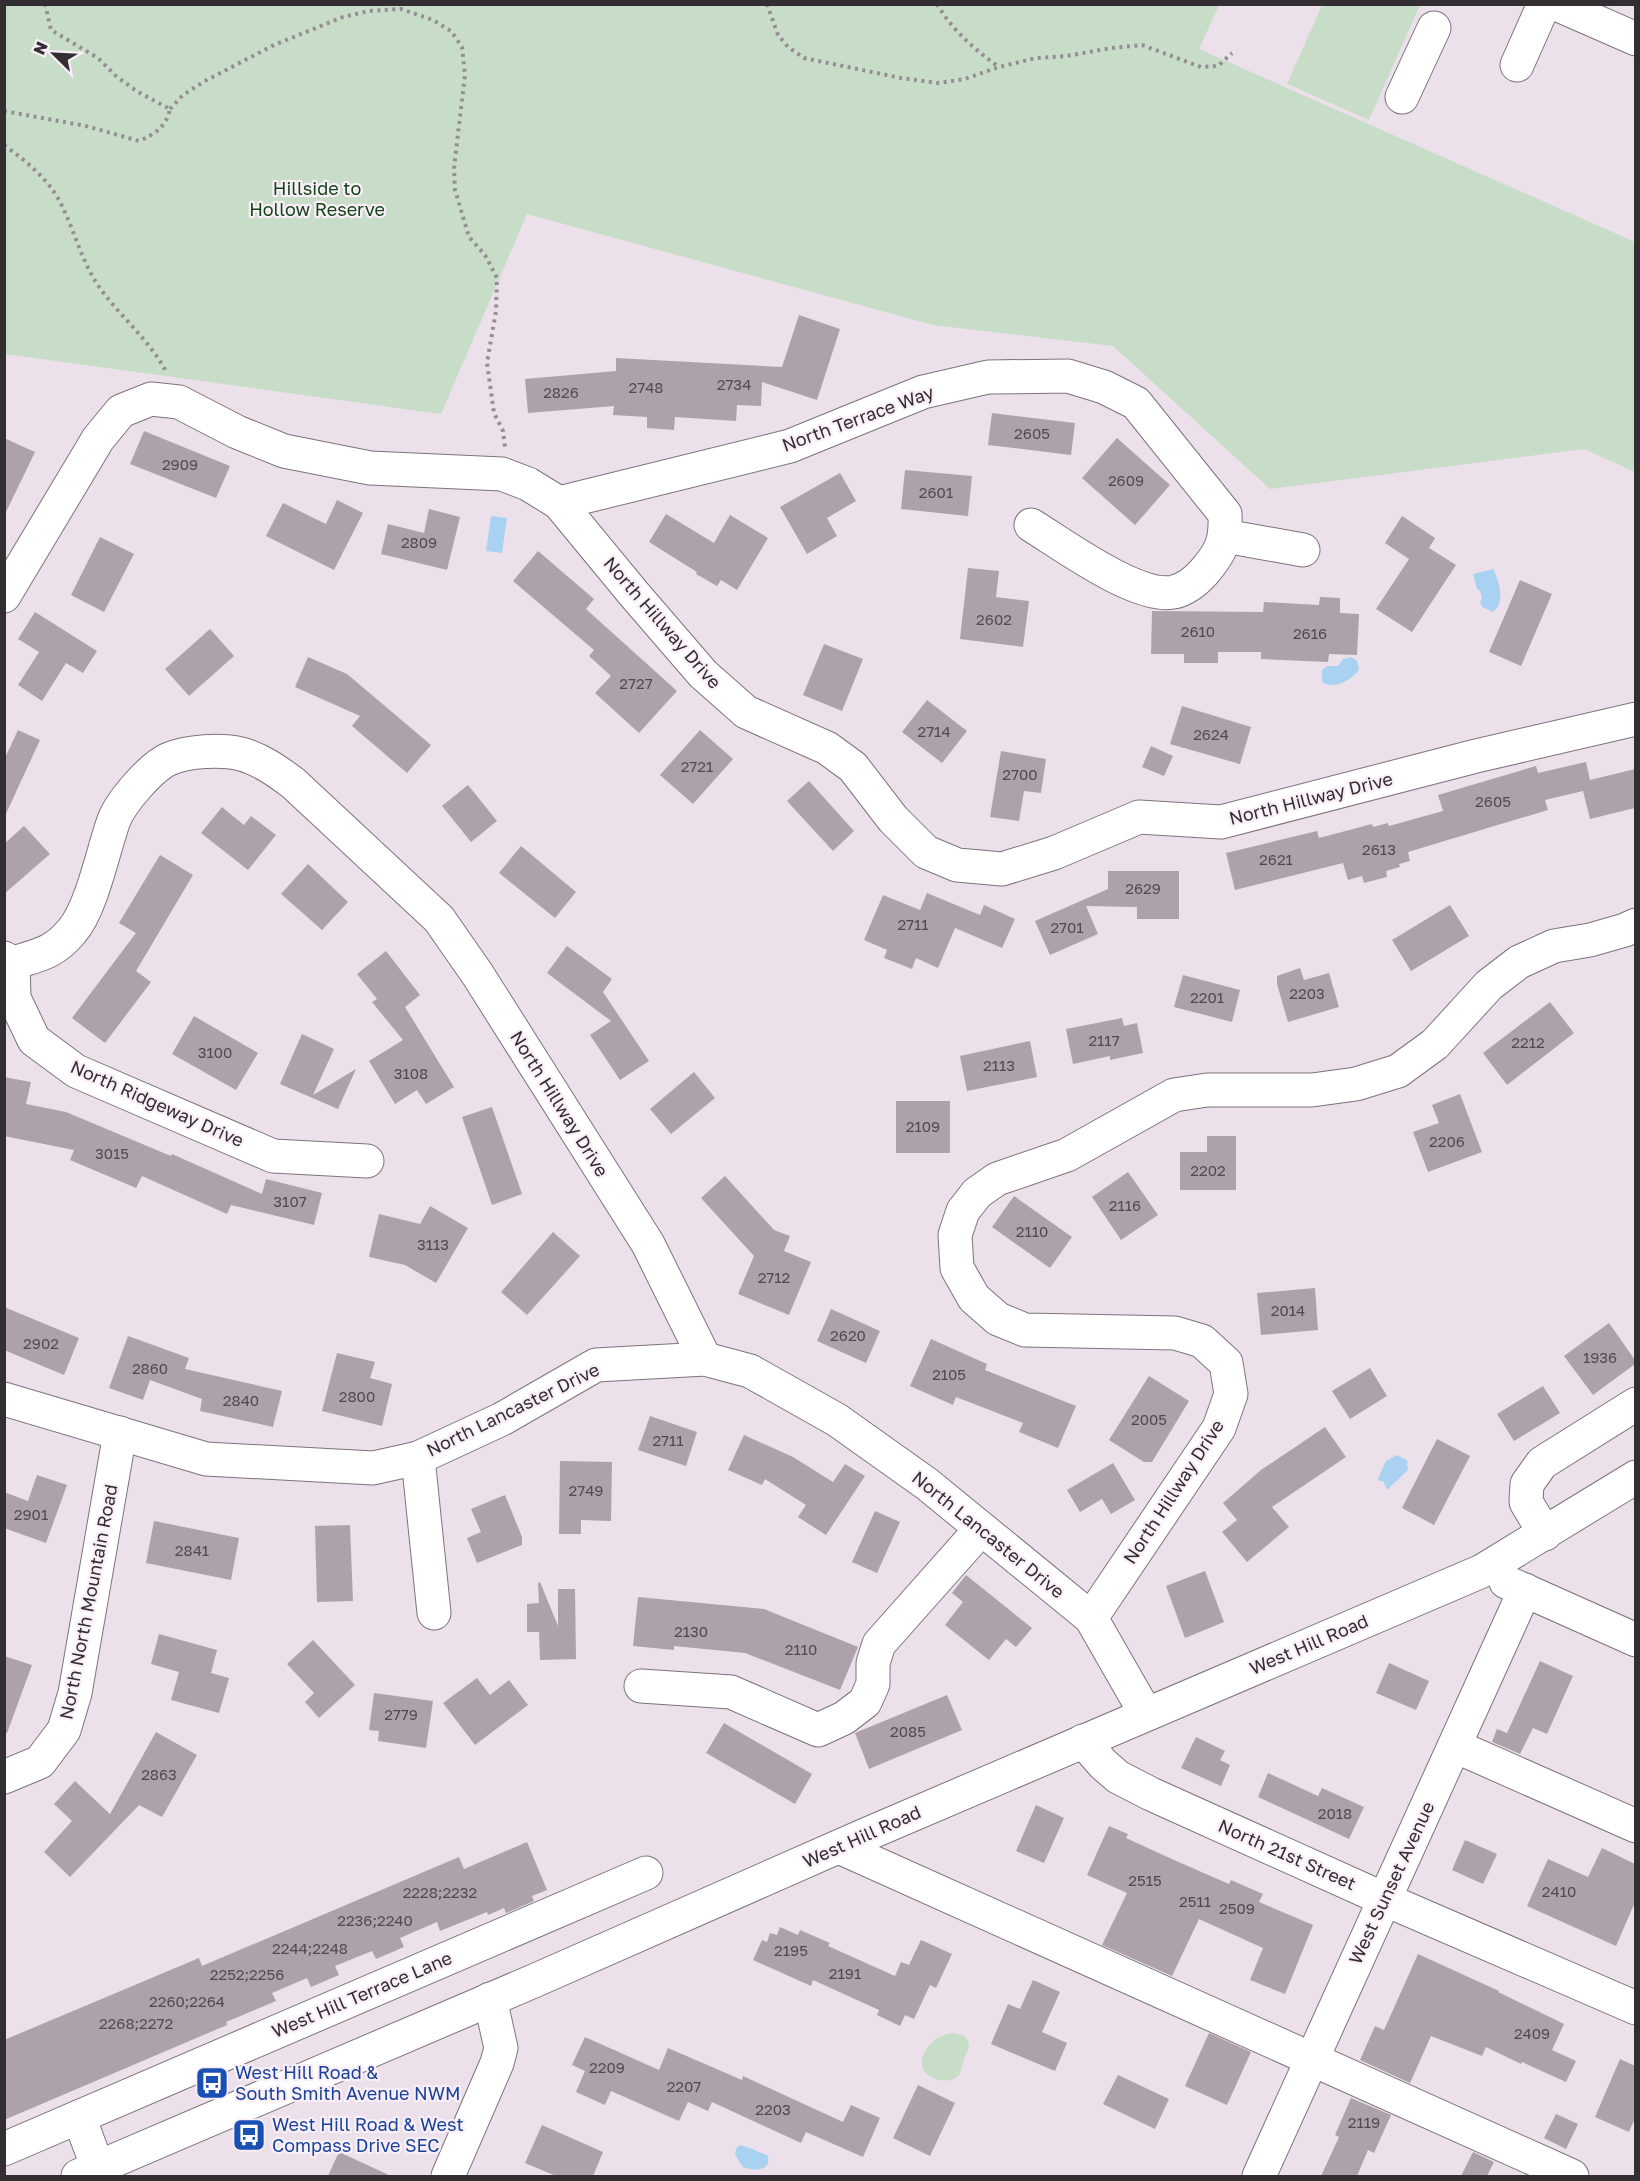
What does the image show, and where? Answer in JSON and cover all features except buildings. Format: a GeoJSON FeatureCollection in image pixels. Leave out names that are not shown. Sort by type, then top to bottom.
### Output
{"type":"FeatureCollection","features":[{"type":"Feature","properties":{"kind":"street"},"geometry":{"type":"LineString","coordinates":[[1517,65],[1544,4]]}},
{"type":"Feature","properties":{"kind":"street"},"geometry":{"type":"LineString","coordinates":[[1556,4],[1635,39]]}},
{"type":"Feature","properties":{"kind":"street"},"geometry":{"type":"LineString","coordinates":[[1402,98],[1434,28]]}},
{"type":"Feature","properties":{"kind":"street","name":"North Terrace Way"},"geometry":{"type":"LineString","coordinates":[[559,503],[790,446],[923,392],[988,377],[1068,376],[1104,387],[1136,403],[1224,514],[1225,536]]}},
{"type":"Feature","properties":{"kind":"street","name":"North Hillway Drive"},"geometry":{"type":"LineString","coordinates":[[4,596],[98,439],[121,411],[151,399],[178,402],[237,432],[284,451],[370,468],[502,474],[528,484],[559,503],[703,674],[746,712],[836,754],[853,767],[893,819],[926,852],[957,865],[1002,869],[1054,854],[1139,818],[1221,822],[1476,756],[1635,718]]}},
{"type":"Feature","properties":{"kind":"street"},"geometry":{"type":"LineString","coordinates":[[1031,525],[1105,571],[1144,590],[1173,592],[1195,582],[1216,558],[1225,536],[1303,550]]}},
{"type":"Feature","properties":{"kind":"street","name":"North Hillway Drive"},"geometry":{"type":"LineString","coordinates":[[9,961],[50,952],[74,930],[88,900],[115,817],[137,785],[168,759],[201,752],[241,754],[268,765],[293,783],[439,919],[478,975],[648,1244],[705,1359]]}},
{"type":"Feature","properties":{"kind":"street","name":"North Hillway Drive"},"geometry":{"type":"LineString","coordinates":[[1091,1618],[1219,1428],[1231,1394],[1226,1363],[1202,1341],[1175,1333],[1025,1330],[998,1319],[974,1298],[957,1268],[955,1235],[963,1211],[977,1192],[997,1179],[1067,1155],[1174,1095],[1207,1090],[1312,1090],[1356,1084],[1398,1071],[1436,1044],[1489,985],[1518,962],[1554,946],[1590,940],[1635,925]]}},
{"type":"Feature","properties":{"kind":"street","name":"North Ridgeway Drive"},"geometry":{"type":"LineString","coordinates":[[9,961],[14,998],[34,1040],[76,1071],[273,1156],[367,1161]]}},
{"type":"Feature","properties":{"kind":"street","name":"North Lancaster Drive"},"geometry":{"type":"LineString","coordinates":[[4,1400],[206,1459],[373,1468],[418,1458],[502,1419],[596,1365],[705,1359],[750,1371],[837,1420],[927,1484],[1091,1618],[1146,1714]]}},
{"type":"Feature","properties":{"kind":"street"},"geometry":{"type":"LineString","coordinates":[[1545,1534],[1526,1502],[1527,1484],[1542,1463],[1635,1404]]}},
{"type":"Feature","properties":{"kind":"street","name":"North North Mountain Road"},"geometry":{"type":"LineString","coordinates":[[4,1777],[40,1762],[64,1730],[75,1693],[120,1433]]}},
{"type":"Feature","properties":{"kind":"street"},"geometry":{"type":"LineString","coordinates":[[418,1458],[434,1613]]}},
{"type":"Feature","properties":{"kind":"street","name":"West Hill Road"},"geometry":{"type":"LineString","coordinates":[[88,2172],[490,2000],[839,1846],[1482,1571],[1635,1476]]}},
{"type":"Feature","properties":{"kind":"street"},"geometry":{"type":"LineString","coordinates":[[641,1686],[731,1692],[818,1730],[836,1722],[865,1702],[873,1684],[873,1663],[879,1644],[981,1529]]}},
{"type":"Feature","properties":{"kind":"street"},"geometry":{"type":"LineString","coordinates":[[1482,1571],[1635,1640]]}},
{"type":"Feature","properties":{"kind":"street","name":"West Sunset Avenue"},"geometry":{"type":"LineString","coordinates":[[1259,2176],[1525,1590]]}},
{"type":"Feature","properties":{"kind":"street","name":"North 21st Street"},"geometry":{"type":"LineString","coordinates":[[1083,1741],[1118,1777],[1151,1794],[1384,1899],[1635,2008]]}},
{"type":"Feature","properties":{"kind":"street"},"geometry":{"type":"LineString","coordinates":[[1455,1746],[1635,1826]]}},
{"type":"Feature","properties":{"kind":"street"},"geometry":{"type":"LineString","coordinates":[[839,1846],[1572,2176]]}},
{"type":"Feature","properties":{"kind":"street","name":"West Hill Terrace Lane"},"geometry":{"type":"LineString","coordinates":[[4,2149],[646,1873]]}},
{"type":"Feature","properties":{"kind":"street"},"geometry":{"type":"LineString","coordinates":[[448,2176],[497,2063],[501,2048],[490,2000]]}},
{"type":"Feature","properties":{"kind":"street"},"geometry":{"type":"LineString","coordinates":[[79,2117],[88,2172]]}},
{"type":"Feature","properties":{"kind":"path"},"geometry":{"type":"LineString","coordinates":[[45,4],[51,30],[98,58],[117,77],[138,92],[170,109]]}},
{"type":"Feature","properties":{"kind":"path"},"geometry":{"type":"LineString","coordinates":[[767,4],[778,35],[788,48],[804,58],[901,78],[938,83],[965,80],[999,67],[1036,57],[1066,56],[1112,48],[1142,45],[1201,67],[1218,66],[1232,53]]}},
{"type":"Feature","properties":{"kind":"path"},"geometry":{"type":"LineString","coordinates":[[937,4],[945,18],[978,52],[999,67]]}},
{"type":"Feature","properties":{"kind":"path"},"geometry":{"type":"LineString","coordinates":[[4,111],[86,126],[139,141],[161,129],[168,120],[170,109],[183,95],[205,81],[274,45],[343,17],[369,11],[401,9],[433,20],[451,31],[462,47],[465,75],[454,168],[455,190],[470,237],[485,255],[497,278],[496,311],[487,363],[494,413],[503,431],[505,448],[502,474]]}},
{"type":"Feature","properties":{"kind":"path"},"geometry":{"type":"LineString","coordinates":[[4,145],[41,175],[59,200],[86,266],[102,291],[160,359],[178,402]]}},
{"type":"Feature","properties":{"kind":"green space","name":"Hillside to Hollow Reserve"},"geometry":{"type":"Polygon","coordinates":[[[5,4],[1219,5],[1199,49],[1635,242],[1635,472],[1584,449],[1270,489],[1113,346],[933,325],[527,214],[441,414],[5,354],[5,4]]]}},
{"type":"Feature","properties":{"kind":"green space"},"geometry":{"type":"Polygon","coordinates":[[[1322,5],[1420,5],[1369,120],[1287,84],[1322,5]]]}},
{"type":"Feature","properties":{"kind":"green space"},"geometry":{"type":"Polygon","coordinates":[[[955,2033],[965,2036],[969,2044],[959,2075],[954,2079],[946,2080],[931,2077],[922,2065],[928,2047],[937,2038],[955,2033]]]}},
{"type":"Feature","properties":{"kind":"water"},"geometry":{"type":"Polygon","coordinates":[[[491,516],[507,518],[502,553],[486,551],[491,516]]]}},
{"type":"Feature","properties":{"kind":"water"},"geometry":{"type":"Polygon","coordinates":[[[1494,569],[1501,597],[1500,603],[1493,612],[1482,607],[1480,602],[1482,598],[1473,574],[1494,569]]]}},
{"type":"Feature","properties":{"kind":"water"},"geometry":{"type":"Polygon","coordinates":[[[1351,657],[1357,661],[1359,670],[1352,677],[1342,683],[1332,685],[1322,682],[1322,670],[1327,666],[1338,666],[1343,659],[1351,657]]]}},
{"type":"Feature","properties":{"kind":"water"},"geometry":{"type":"Polygon","coordinates":[[[1397,1455],[1407,1460],[1408,1470],[1387,1490],[1383,1481],[1378,1479],[1386,1461],[1397,1455]]]}},
{"type":"Feature","properties":{"kind":"water"},"geometry":{"type":"Polygon","coordinates":[[[740,2145],[768,2156],[767,2165],[761,2169],[743,2167],[735,2155],[740,2145]]]}},
{"type":"Feature","properties":{"kind":"place","name":"West Hill Road & South Smith Avenue NWM"},"geometry":{"type":"Point","coordinates":[212,2083]}},
{"type":"Feature","properties":{"kind":"place","name":"West Hill Road & West Compass Drive SEC"},"geometry":{"type":"Point","coordinates":[249,2135]}}]}
